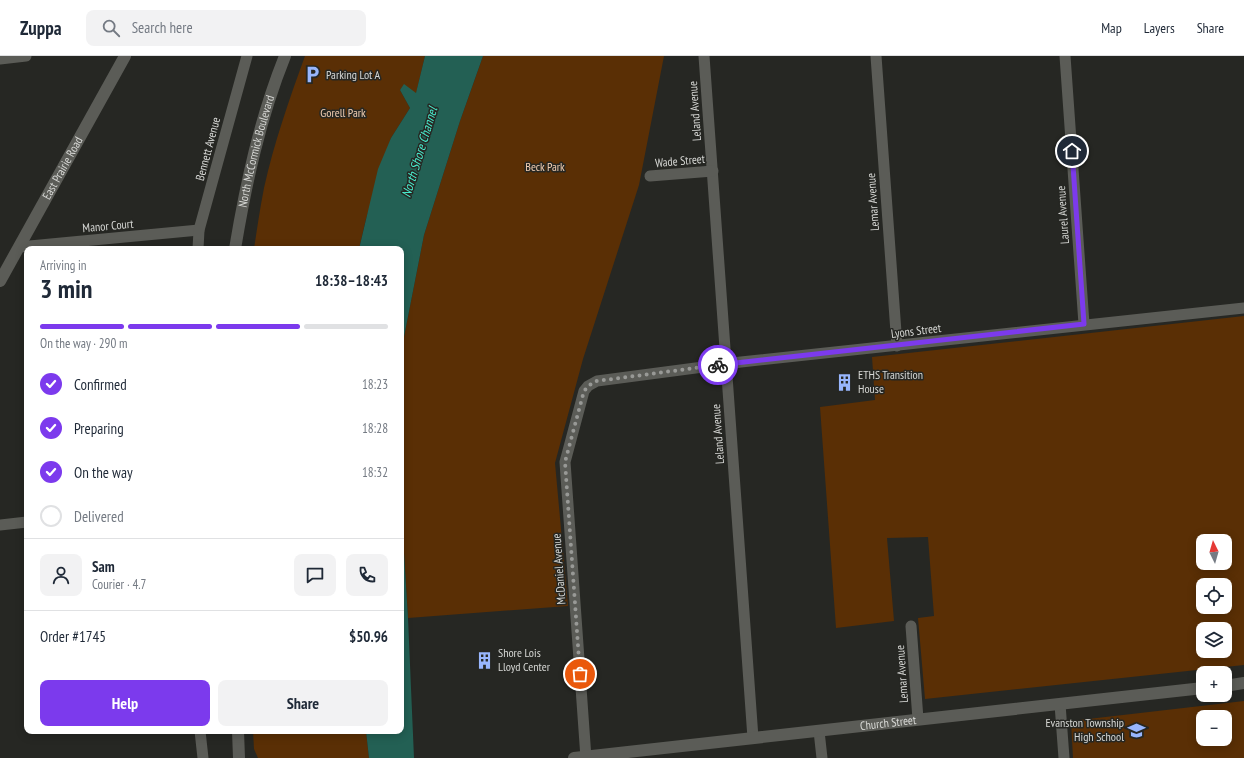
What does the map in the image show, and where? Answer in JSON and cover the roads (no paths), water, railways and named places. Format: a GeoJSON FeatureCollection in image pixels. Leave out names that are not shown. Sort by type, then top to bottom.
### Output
{"type":"FeatureCollection","features":[{"type":"Feature","properties":{"kind":"street"},"geometry":{"type":"LineString","coordinates":[[0,59],[26,56]]}},
{"type":"Feature","properties":{"kind":"street","name":"East Prairie Road"},"geometry":{"type":"LineString","coordinates":[[1,274],[19,247],[125,56]]}},
{"type":"Feature","properties":{"kind":"street","name":"Bennett Avenue"},"geometry":{"type":"LineString","coordinates":[[198,246],[199,230],[247,56]]}},
{"type":"Feature","properties":{"kind":"street","name":"North McCormick Boulevard"},"geometry":{"type":"LineString","coordinates":[[236,246],[243,201],[254,151],[285,56]]}},
{"type":"Feature","properties":{"kind":"street","name":"Leland Avenue"},"geometry":{"type":"LineString","coordinates":[[704,56],[753,738]]}},
{"type":"Feature","properties":{"kind":"street","name":"Lemar Avenue"},"geometry":{"type":"LineString","coordinates":[[876,56],[897,346]]}},
{"type":"Feature","properties":{"kind":"street","name":"Laurel Avenue"},"geometry":{"type":"LineString","coordinates":[[1065,56],[1084,324]]}},
{"type":"Feature","properties":{"kind":"street","name":"Wade Street"},"geometry":{"type":"LineString","coordinates":[[650,176],[713,171]]}},
{"type":"Feature","properties":{"kind":"street","name":"Manor Court"},"geometry":{"type":"LineString","coordinates":[[30,246],[199,230]]}},
{"type":"Feature","properties":{"kind":"street","name":"Manor Court"},"geometry":{"type":"LineString","coordinates":[[19,247],[24,247]]}},
{"type":"Feature","properties":{"kind":"street","name":"Lyons Street"},"geometry":{"type":"LineString","coordinates":[[592,383],[640,374],[726,364],[1084,324],[1244,308]]}},
{"type":"Feature","properties":{"kind":"street","name":"McDaniel Avenue"},"geometry":{"type":"LineString","coordinates":[[582,758],[579,661],[565,462],[584,391],[592,383]]}},
{"type":"Feature","properties":{"kind":"street"},"geometry":{"type":"LineString","coordinates":[[0,525],[24,522]]}},
{"type":"Feature","properties":{"kind":"street","name":"Lemar Avenue"},"geometry":{"type":"LineString","coordinates":[[911,626],[918,719]]}},
{"type":"Feature","properties":{"kind":"street"},"geometry":{"type":"LineString","coordinates":[[1232,685],[1244,683]]}},
{"type":"Feature","properties":{"kind":"street","name":"Church Street"},"geometry":{"type":"LineString","coordinates":[[582,758],[1196,689]]}},
{"type":"Feature","properties":{"kind":"street"},"geometry":{"type":"LineString","coordinates":[[1060,704],[1064,758]]}},
{"type":"Feature","properties":{"kind":"street"},"geometry":{"type":"LineString","coordinates":[[819,731],[822,758]]}},
{"type":"Feature","properties":{"kind":"street"},"geometry":{"type":"LineString","coordinates":[[200,734],[203,758]]}},
{"type":"Feature","properties":{"kind":"street"},"geometry":{"type":"LineString","coordinates":[[238,734],[239,758]]}},
{"type":"Feature","properties":{"kind":"water","name":"North Shore Channel"},"geometry":{"type":"Polygon","coordinates":[[[425,56],[483,56],[460,121],[424,235],[404,337],[404,246],[360,246],[378,169],[391,138],[410,108],[400,90],[404,84],[416,93],[425,56]]]}},
{"type":"Feature","properties":{"kind":"water"},"geometry":{"type":"Polygon","coordinates":[[[404,553],[414,758],[369,758],[366,734],[404,734],[404,553]]]}},
{"type":"Feature","properties":{"kind":"place","name":"Parking Lot A"},"geometry":{"type":"Point","coordinates":[313,75]}},
{"type":"Feature","properties":{"kind":"place","name":"ETHS Transition House"},"geometry":{"type":"Point","coordinates":[845,382]}},
{"type":"Feature","properties":{"kind":"place","name":"Shore Lois Lloyd Center"},"geometry":{"type":"Point","coordinates":[485,660]}},
{"type":"Feature","properties":{"kind":"place","name":"Evanston Township High School"},"geometry":{"type":"Point","coordinates":[1137,730]}},
{"type":"Feature","properties":{"kind":"park label","name":"Gorell Park"},"geometry":{"type":"Point","coordinates":[343,113]}},
{"type":"Feature","properties":{"kind":"park label","name":"Beck Park"},"geometry":{"type":"Point","coordinates":[545,167]}}]}
